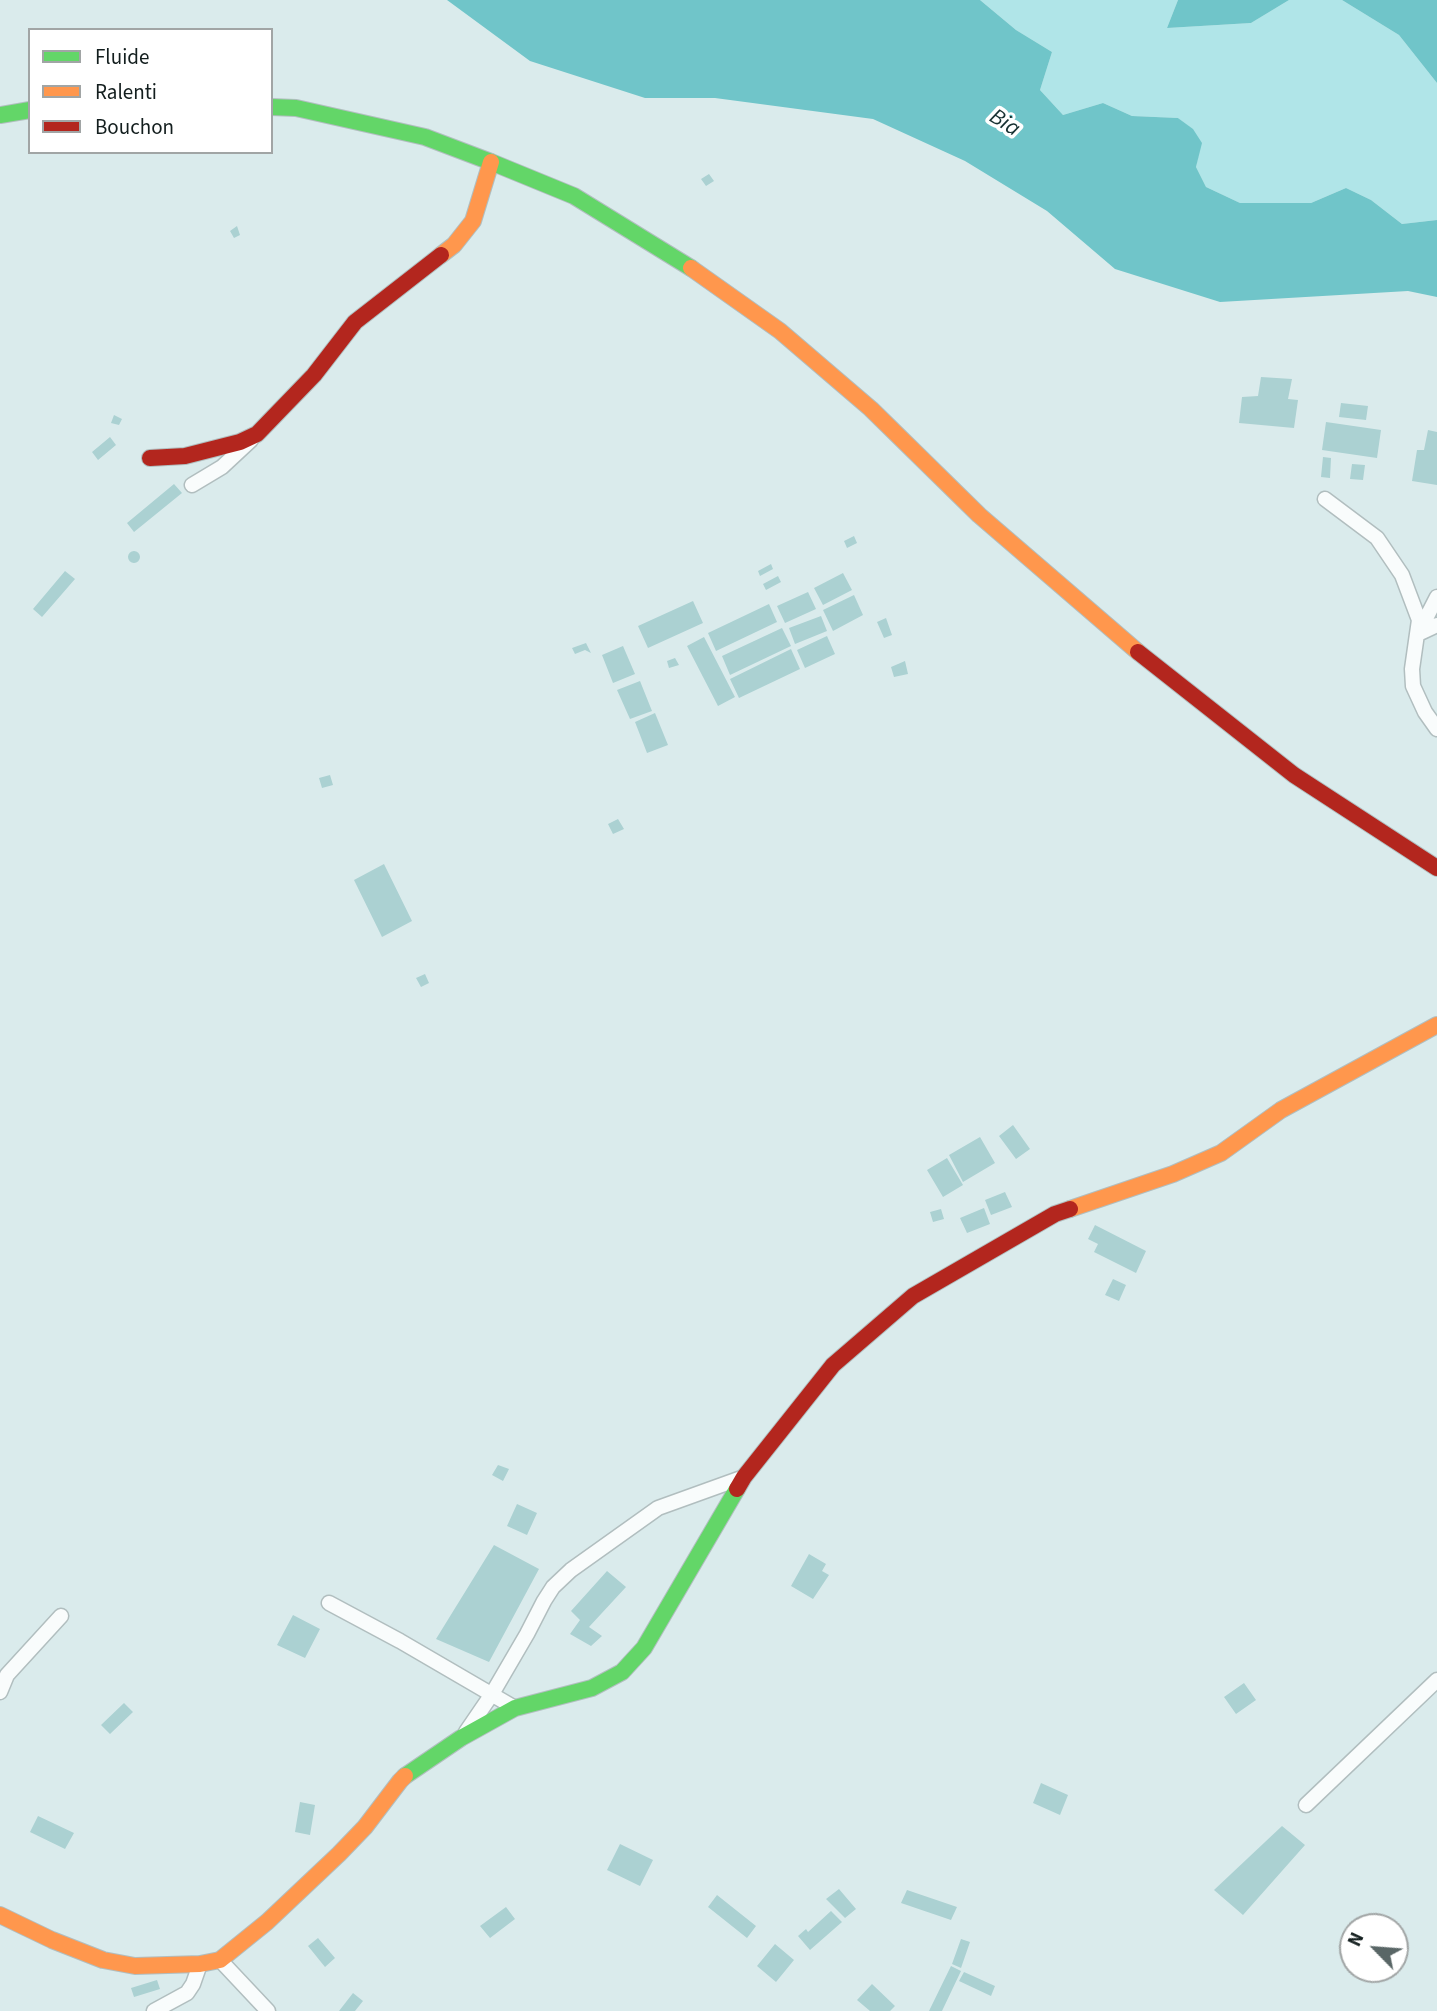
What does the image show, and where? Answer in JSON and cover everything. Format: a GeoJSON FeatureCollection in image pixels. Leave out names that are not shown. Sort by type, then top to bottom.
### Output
{"type":"FeatureCollection","features":[{"type":"Feature","properties":{"kind":"street"},"geometry":{"type":"LineString","coordinates":[[273,107],[296,108],[425,137],[491,162],[574,196],[694,270],[780,331],[871,409],[979,515],[1146,659],[1294,775],[1437,869]]}},
{"type":"Feature","properties":{"kind":"street"},"geometry":{"type":"LineString","coordinates":[[0,115],[28,110]]}},
{"type":"Feature","properties":{"kind":"street"},"geometry":{"type":"LineString","coordinates":[[192,485],[222,467],[257,434],[314,375],[355,322],[454,245],[473,221],[491,162]]}},
{"type":"Feature","properties":{"kind":"street"},"geometry":{"type":"LineString","coordinates":[[149,458],[185,456],[240,442],[257,434]]}},
{"type":"Feature","properties":{"kind":"street"},"geometry":{"type":"LineString","coordinates":[[1325,499],[1377,538],[1402,575],[1419,620],[1412,669],[1413,686],[1424,712],[1437,729]]}},
{"type":"Feature","properties":{"kind":"street"},"geometry":{"type":"LineString","coordinates":[[1418,634],[1437,597]]}},
{"type":"Feature","properties":{"kind":"street"},"geometry":{"type":"LineString","coordinates":[[1418,634],[1437,625]]}},
{"type":"Feature","properties":{"kind":"street"},"geometry":{"type":"LineString","coordinates":[[0,1914],[52,1940],[103,1960],[135,1966],[200,1964],[220,1960],[267,1922],[339,1854],[365,1827],[400,1781],[417,1767],[461,1738],[515,1708],[592,1688],[622,1672],[644,1648],[744,1477],[833,1365],[913,1296],[1055,1214],[1173,1174],[1221,1153],[1280,1110],[1437,1025]]}},
{"type":"Feature","properties":{"kind":"street"},"geometry":{"type":"LineString","coordinates":[[461,1738],[492,1694],[553,1587],[571,1570],[658,1508],[744,1477]]}},
{"type":"Feature","properties":{"kind":"street"},"geometry":{"type":"LineString","coordinates":[[329,1603],[515,1708]]}},
{"type":"Feature","properties":{"kind":"street"},"geometry":{"type":"LineString","coordinates":[[0,1692],[7,1675],[61,1616]]}},
{"type":"Feature","properties":{"kind":"street"},"geometry":{"type":"LineString","coordinates":[[1306,1805],[1437,1680]]}},
{"type":"Feature","properties":{"kind":"street"},"geometry":{"type":"LineString","coordinates":[[220,1960],[268,2011]]}},
{"type":"Feature","properties":{"kind":"street"},"geometry":{"type":"LineString","coordinates":[[154,2011],[187,1993],[200,1964]]}},
{"type":"Feature","properties":{"kind":"shaded area"},"geometry":{"type":"Polygon","coordinates":[[[980,0],[1178,0],[1167,28],[1251,23],[1289,0],[1342,0],[1399,35],[1437,83],[1437,220],[1402,224],[1371,200],[1346,188],[1311,203],[1240,203],[1206,187],[1196,167],[1201,143],[1192,129],[1178,118],[1132,116],[1103,103],[1063,115],[1040,90],[1052,52],[1016,30],[980,0]]]}},
{"type":"Feature","properties":{"kind":"water","name":"Bia"},"geometry":{"type":"Polygon","coordinates":[[[447,0],[980,0],[1016,30],[1052,52],[1040,90],[1063,115],[1103,103],[1132,116],[1178,118],[1193,129],[1202,143],[1196,167],[1206,187],[1240,203],[1311,203],[1346,188],[1371,200],[1402,224],[1437,220],[1437,297],[1408,291],[1220,302],[1115,269],[1047,211],[965,161],[873,119],[715,98],[645,98],[530,61],[447,0]]]}},
{"type":"Feature","properties":{"kind":"water"},"geometry":{"type":"Polygon","coordinates":[[[1178,0],[1289,0],[1251,23],[1167,28],[1178,0]]]}},
{"type":"Feature","properties":{"kind":"water"},"geometry":{"type":"Polygon","coordinates":[[[1342,0],[1437,0],[1437,83],[1399,35],[1342,0]]]}},
{"type":"Feature","properties":{"kind":"building"},"geometry":{"type":"Polygon","coordinates":[[[709,174],[714,181],[706,186],[701,179],[709,174]]]}},
{"type":"Feature","properties":{"kind":"building"},"geometry":{"type":"Polygon","coordinates":[[[237,226],[240,235],[234,238],[230,231],[237,226]]]}},
{"type":"Feature","properties":{"kind":"building"},"geometry":{"type":"Polygon","coordinates":[[[1261,377],[1292,379],[1288,399],[1298,400],[1294,428],[1239,423],[1242,397],[1258,396],[1261,377]]]}},
{"type":"Feature","properties":{"kind":"building"},"geometry":{"type":"Polygon","coordinates":[[[1341,403],[1368,406],[1366,420],[1339,417],[1341,403]]]}},
{"type":"Feature","properties":{"kind":"building"},"geometry":{"type":"Polygon","coordinates":[[[114,415],[122,419],[119,425],[111,423],[114,415]]]}},
{"type":"Feature","properties":{"kind":"building"},"geometry":{"type":"Polygon","coordinates":[[[1326,422],[1381,430],[1377,458],[1322,450],[1326,422]]]}},
{"type":"Feature","properties":{"kind":"building"},"geometry":{"type":"Polygon","coordinates":[[[1428,430],[1437,432],[1437,485],[1412,481],[1417,450],[1424,450],[1428,430]]]}},
{"type":"Feature","properties":{"kind":"building"},"geometry":{"type":"Polygon","coordinates":[[[110,437],[116,445],[98,460],[92,452],[110,437]]]}},
{"type":"Feature","properties":{"kind":"building"},"geometry":{"type":"Polygon","coordinates":[[[1323,457],[1331,458],[1330,478],[1321,477],[1323,457]]]}},
{"type":"Feature","properties":{"kind":"building"},"geometry":{"type":"Polygon","coordinates":[[[1352,464],[1365,465],[1363,480],[1350,479],[1352,464]]]}},
{"type":"Feature","properties":{"kind":"building"},"geometry":{"type":"Polygon","coordinates":[[[174,484],[182,493],[134,532],[127,523],[174,484]]]}},
{"type":"Feature","properties":{"kind":"building"},"geometry":{"type":"Polygon","coordinates":[[[854,536],[857,543],[847,548],[844,541],[854,536]]]}},
{"type":"Feature","properties":{"kind":"building"},"geometry":{"type":"Polygon","coordinates":[[[134,551],[140,557],[134,563],[128,557],[134,551]]]}},
{"type":"Feature","properties":{"kind":"building"},"geometry":{"type":"Polygon","coordinates":[[[771,564],[773,569],[760,576],[758,571],[771,564]]]}},
{"type":"Feature","properties":{"kind":"building"},"geometry":{"type":"Polygon","coordinates":[[[65,571],[75,579],[42,617],[33,609],[65,571]]]}},
{"type":"Feature","properties":{"kind":"building"},"geometry":{"type":"Polygon","coordinates":[[[843,573],[852,590],[823,605],[814,588],[843,573]]]}},
{"type":"Feature","properties":{"kind":"building"},"geometry":{"type":"Polygon","coordinates":[[[778,576],[781,582],[766,590],[763,584],[778,576]]]}},
{"type":"Feature","properties":{"kind":"building"},"geometry":{"type":"Polygon","coordinates":[[[808,592],[816,609],[785,623],[777,606],[808,592]]]}},
{"type":"Feature","properties":{"kind":"building"},"geometry":{"type":"Polygon","coordinates":[[[854,595],[863,615],[833,631],[823,610],[854,595]]]}},
{"type":"Feature","properties":{"kind":"building"},"geometry":{"type":"Polygon","coordinates":[[[693,601],[703,623],[648,648],[638,626],[693,601]]]}},
{"type":"Feature","properties":{"kind":"building"},"geometry":{"type":"Polygon","coordinates":[[[769,604],[777,622],[716,651],[708,633],[769,604]]]}},
{"type":"Feature","properties":{"kind":"building"},"geometry":{"type":"Polygon","coordinates":[[[821,616],[827,631],[795,644],[789,628],[821,616]]]}},
{"type":"Feature","properties":{"kind":"building"},"geometry":{"type":"Polygon","coordinates":[[[886,618],[892,635],[884,638],[877,622],[886,618]]]}},
{"type":"Feature","properties":{"kind":"building"},"geometry":{"type":"Polygon","coordinates":[[[782,628],[791,646],[730,675],[722,656],[782,628]]]}},
{"type":"Feature","properties":{"kind":"building"},"geometry":{"type":"Polygon","coordinates":[[[827,636],[835,654],[805,668],[797,650],[827,636]]]}},
{"type":"Feature","properties":{"kind":"building"},"geometry":{"type":"Polygon","coordinates":[[[704,637],[735,697],[718,706],[687,646],[704,637]]]}},
{"type":"Feature","properties":{"kind":"building"},"geometry":{"type":"Polygon","coordinates":[[[586,643],[591,653],[585,650],[575,654],[572,648],[586,643]]]}},
{"type":"Feature","properties":{"kind":"building"},"geometry":{"type":"Polygon","coordinates":[[[623,646],[635,674],[613,683],[602,655],[623,646]]]}},
{"type":"Feature","properties":{"kind":"building"},"geometry":{"type":"Polygon","coordinates":[[[791,649],[800,669],[739,698],[730,679],[791,649]]]}},
{"type":"Feature","properties":{"kind":"building"},"geometry":{"type":"Polygon","coordinates":[[[675,658],[679,665],[669,668],[667,661],[675,658]]]}},
{"type":"Feature","properties":{"kind":"building"},"geometry":{"type":"Polygon","coordinates":[[[905,661],[908,674],[894,677],[891,667],[905,661]]]}},
{"type":"Feature","properties":{"kind":"building"},"geometry":{"type":"Polygon","coordinates":[[[640,681],[652,711],[630,719],[617,690],[640,681]]]}},
{"type":"Feature","properties":{"kind":"building"},"geometry":{"type":"Polygon","coordinates":[[[655,713],[668,745],[647,753],[635,722],[655,713]]]}},
{"type":"Feature","properties":{"kind":"building"},"geometry":{"type":"Polygon","coordinates":[[[330,775],[333,785],[322,788],[319,778],[330,775]]]}},
{"type":"Feature","properties":{"kind":"building"},"geometry":{"type":"Polygon","coordinates":[[[618,819],[624,829],[613,834],[608,824],[618,819]]]}},
{"type":"Feature","properties":{"kind":"building"},"geometry":{"type":"Polygon","coordinates":[[[384,864],[412,921],[382,937],[354,880],[384,864]]]}},
{"type":"Feature","properties":{"kind":"building"},"geometry":{"type":"Polygon","coordinates":[[[425,974],[429,983],[421,987],[416,978],[425,974]]]}},
{"type":"Feature","properties":{"kind":"building"},"geometry":{"type":"Polygon","coordinates":[[[1013,1125],[1030,1149],[1016,1159],[999,1136],[1013,1125]]]}},
{"type":"Feature","properties":{"kind":"building"},"geometry":{"type":"Polygon","coordinates":[[[980,1137],[995,1163],[963,1182],[949,1155],[980,1137]]]}},
{"type":"Feature","properties":{"kind":"building"},"geometry":{"type":"Polygon","coordinates":[[[947,1158],[963,1185],[943,1197],[927,1170],[947,1158]]]}},
{"type":"Feature","properties":{"kind":"building"},"geometry":{"type":"Polygon","coordinates":[[[1005,1192],[1012,1207],[991,1215],[985,1200],[1005,1192]]]}},
{"type":"Feature","properties":{"kind":"building"},"geometry":{"type":"Polygon","coordinates":[[[984,1208],[990,1224],[967,1233],[960,1218],[984,1208]]]}},
{"type":"Feature","properties":{"kind":"building"},"geometry":{"type":"Polygon","coordinates":[[[941,1209],[944,1219],[933,1222],[930,1212],[941,1209]]]}},
{"type":"Feature","properties":{"kind":"building"},"geometry":{"type":"Polygon","coordinates":[[[1095,1225],[1146,1251],[1136,1273],[1094,1252],[1098,1244],[1088,1239],[1095,1225]]]}},
{"type":"Feature","properties":{"kind":"building"},"geometry":{"type":"Polygon","coordinates":[[[1113,1279],[1126,1285],[1119,1301],[1105,1295],[1113,1279]]]}},
{"type":"Feature","properties":{"kind":"building"},"geometry":{"type":"Polygon","coordinates":[[[498,1465],[509,1469],[503,1481],[492,1475],[498,1465]]]}},
{"type":"Feature","properties":{"kind":"building"},"geometry":{"type":"Polygon","coordinates":[[[517,1504],[537,1513],[527,1535],[507,1526],[517,1504]]]}},
{"type":"Feature","properties":{"kind":"building"},"geometry":{"type":"Polygon","coordinates":[[[494,1545],[539,1569],[489,1662],[436,1639],[494,1545]]]}},
{"type":"Feature","properties":{"kind":"building"},"geometry":{"type":"Polygon","coordinates":[[[809,1554],[826,1564],[822,1571],[829,1575],[813,1599],[791,1586],[809,1554]]]}},
{"type":"Feature","properties":{"kind":"building"},"geometry":{"type":"Polygon","coordinates":[[[607,1571],[626,1587],[589,1627],[602,1636],[591,1646],[570,1634],[580,1620],[571,1611],[607,1571]]]}},
{"type":"Feature","properties":{"kind":"building"},"geometry":{"type":"Polygon","coordinates":[[[293,1615],[320,1629],[305,1658],[277,1645],[293,1615]]]}},
{"type":"Feature","properties":{"kind":"building"},"geometry":{"type":"Polygon","coordinates":[[[1244,1683],[1256,1700],[1236,1714],[1224,1697],[1244,1683]]]}},
{"type":"Feature","properties":{"kind":"building"},"geometry":{"type":"Polygon","coordinates":[[[124,1703],[133,1712],[110,1734],[101,1725],[124,1703]]]}},
{"type":"Feature","properties":{"kind":"building"},"geometry":{"type":"Polygon","coordinates":[[[1041,1783],[1068,1795],[1060,1815],[1033,1803],[1041,1783]]]}},
{"type":"Feature","properties":{"kind":"building"},"geometry":{"type":"Polygon","coordinates":[[[300,1802],[315,1805],[310,1835],[295,1832],[300,1802]]]}},
{"type":"Feature","properties":{"kind":"building"},"geometry":{"type":"Polygon","coordinates":[[[38,1816],[74,1833],[65,1849],[30,1832],[38,1816]]]}},
{"type":"Feature","properties":{"kind":"building"},"geometry":{"type":"Polygon","coordinates":[[[1282,1826],[1305,1845],[1243,1915],[1214,1890],[1282,1826]]]}},
{"type":"Feature","properties":{"kind":"building"},"geometry":{"type":"Polygon","coordinates":[[[620,1844],[653,1860],[640,1886],[607,1870],[620,1844]]]}},
{"type":"Feature","properties":{"kind":"building"},"geometry":{"type":"Polygon","coordinates":[[[839,1889],[856,1909],[845,1918],[826,1899],[839,1889]]]}},
{"type":"Feature","properties":{"kind":"building"},"geometry":{"type":"Polygon","coordinates":[[[907,1890],[957,1907],[951,1920],[901,1903],[907,1890]]]}},
{"type":"Feature","properties":{"kind":"building"},"geometry":{"type":"Polygon","coordinates":[[[717,1895],[756,1926],[747,1938],[708,1907],[717,1895]]]}},
{"type":"Feature","properties":{"kind":"building"},"geometry":{"type":"Polygon","coordinates":[[[506,1907],[515,1919],[490,1938],[480,1926],[506,1907]]]}},
{"type":"Feature","properties":{"kind":"building"},"geometry":{"type":"Polygon","coordinates":[[[831,1911],[842,1922],[810,1950],[798,1936],[806,1929],[808,1932],[831,1911]]]}},
{"type":"Feature","properties":{"kind":"building"},"geometry":{"type":"Polygon","coordinates":[[[318,1938],[335,1958],[325,1967],[308,1946],[318,1938]]]}},
{"type":"Feature","properties":{"kind":"building"},"geometry":{"type":"Polygon","coordinates":[[[961,1939],[970,1942],[961,1968],[952,1964],[961,1939]]]}},
{"type":"Feature","properties":{"kind":"building"},"geometry":{"type":"Polygon","coordinates":[[[775,1944],[794,1960],[776,1982],[757,1966],[775,1944]]]}},
{"type":"Feature","properties":{"kind":"building"},"geometry":{"type":"Polygon","coordinates":[[[951,1966],[961,1971],[942,2011],[929,2011],[951,1966]]]}},
{"type":"Feature","properties":{"kind":"building"},"geometry":{"type":"Polygon","coordinates":[[[964,1972],[995,1986],[991,1996],[959,1981],[964,1972]]]}},
{"type":"Feature","properties":{"kind":"building"},"geometry":{"type":"Polygon","coordinates":[[[157,1980],[160,1989],[134,1997],[131,1988],[157,1980]]]}},
{"type":"Feature","properties":{"kind":"building"},"geometry":{"type":"Polygon","coordinates":[[[872,1984],[895,2006],[890,2011],[870,2011],[857,2000],[872,1984]]]}},
{"type":"Feature","properties":{"kind":"building"},"geometry":{"type":"Polygon","coordinates":[[[353,1993],[363,2001],[355,2011],[339,2011],[353,1993]]]}},
{"type":"Feature","properties":{"kind":"traffic: fast"},"geometry":{"type":"LineString","coordinates":[[273,107],[296,108],[425,137],[491,162],[574,196],[691,268]]}},
{"type":"Feature","properties":{"kind":"traffic: fast"},"geometry":{"type":"LineString","coordinates":[[0,115],[28,110]]}},
{"type":"Feature","properties":{"kind":"traffic: fast"},"geometry":{"type":"LineString","coordinates":[[405,1776],[461,1738],[515,1708],[592,1688],[622,1672],[644,1648],[737,1489]]}},
{"type":"Feature","properties":{"kind":"traffic: slow"},"geometry":{"type":"LineString","coordinates":[[441,255],[454,245],[473,221],[491,162]]}},
{"type":"Feature","properties":{"kind":"traffic: slow"},"geometry":{"type":"LineString","coordinates":[[691,268],[780,331],[871,409],[979,515],[1138,652]]}},
{"type":"Feature","properties":{"kind":"traffic: slow"},"geometry":{"type":"LineString","coordinates":[[1070,1209],[1173,1174],[1221,1153],[1281,1110],[1437,1025]]}},
{"type":"Feature","properties":{"kind":"traffic: slow"},"geometry":{"type":"LineString","coordinates":[[0,1915],[103,1960],[135,1966],[200,1964],[220,1960],[267,1922],[339,1854],[365,1827],[405,1776]]}},
{"type":"Feature","properties":{"kind":"traffic: jam"},"geometry":{"type":"LineString","coordinates":[[150,458],[185,456],[240,442],[257,434],[314,375],[355,322],[441,255]]}},
{"type":"Feature","properties":{"kind":"traffic: jam"},"geometry":{"type":"LineString","coordinates":[[1138,652],[1294,775],[1437,868]]}},
{"type":"Feature","properties":{"kind":"traffic: jam"},"geometry":{"type":"LineString","coordinates":[[737,1489],[833,1365],[913,1296],[1055,1214],[1070,1209]]}}]}
